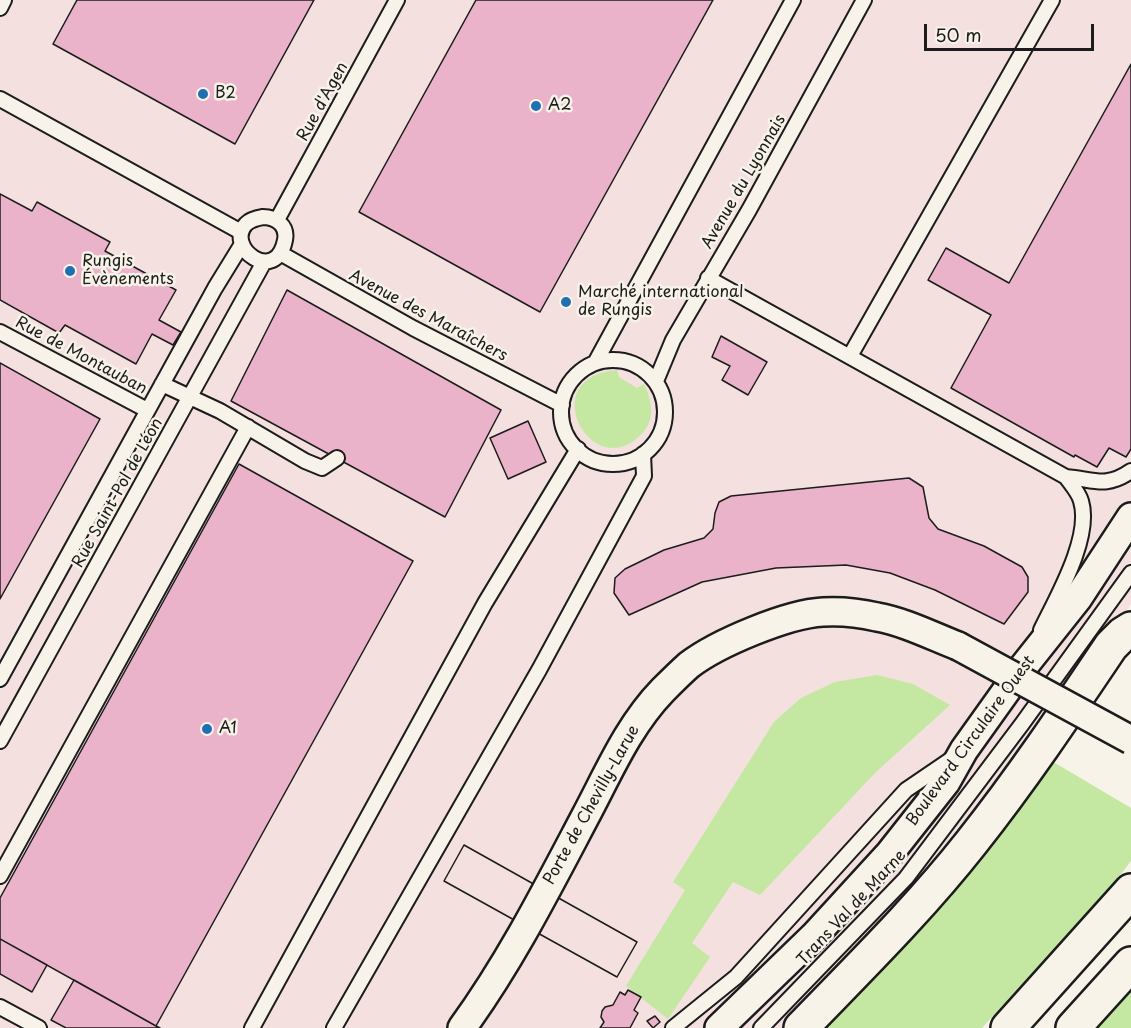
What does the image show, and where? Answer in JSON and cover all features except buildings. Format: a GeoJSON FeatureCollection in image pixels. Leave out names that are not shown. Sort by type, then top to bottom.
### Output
{"type":"FeatureCollection","features":[{"type":"Feature","properties":{"kind":"highway"},"geometry":{"type":"LineString","coordinates":[[801,1028],[915,909],[970,844],[1037,756],[1111,646],[1131,629]]}},
{"type":"Feature","properties":{"kind":"highway"},"geometry":{"type":"LineString","coordinates":[[1008,1028],[1131,891]]}},
{"type":"Feature","properties":{"kind":"highway"},"geometry":{"type":"LineString","coordinates":[[1073,1028],[1131,964]]}},
{"type":"Feature","properties":{"kind":"street","name":"Boulevard Circulaire Ouest"},"geometry":{"type":"LineString","coordinates":[[719,1028],[814,936],[890,852],[946,782],[964,750],[1024,666],[1078,598],[1131,517]]}},
{"type":"Feature","properties":{"kind":"street","name":"Porte de Chevilly-Larue"},"geometry":{"type":"LineString","coordinates":[[462,1028],[487,994],[525,930],[629,734],[663,690],[690,665],[722,646],[796,617],[822,612],[879,617],[958,646],[1131,740]]}},
{"type":"Feature","properties":{"kind":"lane"},"geometry":{"type":"LineString","coordinates":[[0,8],[4,0]]}},
{"type":"Feature","properties":{"kind":"lane","name":"Rue d'Agen"},"geometry":{"type":"LineString","coordinates":[[277,220],[398,0]]}},
{"type":"Feature","properties":{"kind":"lane"},"geometry":{"type":"LineString","coordinates":[[595,363],[793,0]]}},
{"type":"Feature","properties":{"kind":"lane","name":"Avenue du Lyonnais"},"geometry":{"type":"LineString","coordinates":[[656,381],[673,340],[749,210],[864,0]]}},
{"type":"Feature","properties":{"kind":"lane"},"geometry":{"type":"LineString","coordinates":[[850,356],[1052,0]]}},
{"type":"Feature","properties":{"kind":"lane"},"geometry":{"type":"LineString","coordinates":[[0,99],[242,238]]}},
{"type":"Feature","properties":{"kind":"lane"},"geometry":{"type":"LineString","coordinates":[[262,216],[277,220],[286,235],[284,246],[279,253],[273,260],[264,262],[249,255],[242,238],[246,223],[262,216]]}},
{"type":"Feature","properties":{"kind":"lane","name":"Rue Saint-Pol de Léon"},"geometry":{"type":"LineString","coordinates":[[0,679],[242,238]]}},
{"type":"Feature","properties":{"kind":"lane","name":"Avenue des Maraîchers"},"geometry":{"type":"LineString","coordinates":[[279,253],[413,328],[562,405]]}},
{"type":"Feature","properties":{"kind":"lane","name":"Rue Saint-Pol de Léon"},"geometry":{"type":"LineString","coordinates":[[0,741],[264,262]]}},
{"type":"Feature","properties":{"kind":"lane"},"geometry":{"type":"LineString","coordinates":[[708,278],[1066,477],[1088,482],[1108,482],[1118,480],[1131,471]]}},
{"type":"Feature","properties":{"kind":"lane","name":"Rue de Montauban"},"geometry":{"type":"LineString","coordinates":[[0,332],[147,410]]}},
{"type":"Feature","properties":{"kind":"lane"},"geometry":{"type":"LineString","coordinates":[[615,360],[635,364],[656,381],[662,393],[665,420],[661,434],[643,454],[631,461],[617,464],[603,463],[589,458],[568,438],[563,424],[562,405],[570,382],[581,371],[595,363],[615,360]]}},
{"type":"Feature","properties":{"kind":"lane"},"geometry":{"type":"LineString","coordinates":[[162,384],[220,411],[305,461],[322,468],[337,459]]}},
{"type":"Feature","properties":{"kind":"lane"},"geometry":{"type":"LineString","coordinates":[[0,876],[248,427]]}},
{"type":"Feature","properties":{"kind":"lane"},"geometry":{"type":"LineString","coordinates":[[252,1028],[485,603],[578,449]]}},
{"type":"Feature","properties":{"kind":"lane"},"geometry":{"type":"LineString","coordinates":[[334,1028],[539,670],[644,476],[643,454]]}},
{"type":"Feature","properties":{"kind":"lane"},"geometry":{"type":"LineString","coordinates":[[1024,666],[1069,571],[1083,532],[1081,500],[1066,477]]}},
{"type":"Feature","properties":{"kind":"lane","name":"Trans Val de Marne"},"geometry":{"type":"LineString","coordinates":[[761,1028],[906,878],[1022,724],[1131,573]]}},
{"type":"Feature","properties":{"kind":"lane"},"geometry":{"type":"LineString","coordinates":[[673,1028],[736,977],[906,790],[964,750]]}},
{"type":"Feature","properties":{"kind":"lane"},"geometry":{"type":"LineString","coordinates":[[0,1007],[39,1028]]}},
{"type":"Feature","properties":{"kind":"shaded area","name":"Marché international de Rungis"},"geometry":{"type":"Polygon","coordinates":[[[0,0],[1131,0],[1131,604],[984,805],[825,987],[782,1028],[0,1028],[0,0]]]}},
{"type":"Feature","properties":{"kind":"green space"},"geometry":{"type":"Polygon","coordinates":[[[617,370],[619,377],[637,388],[644,384],[649,396],[651,414],[644,431],[625,446],[607,447],[591,439],[580,425],[575,408],[578,391],[591,377],[617,370]]]}},
{"type":"Feature","properties":{"kind":"green space"},"geometry":{"type":"Polygon","coordinates":[[[877,675],[913,684],[950,705],[876,772],[760,895],[733,882],[692,943],[710,957],[668,1019],[626,986],[685,890],[673,882],[774,722],[801,698],[835,682],[877,675]]]}},
{"type":"Feature","properties":{"kind":"green space"},"geometry":{"type":"Polygon","coordinates":[[[1050,760],[1131,808],[1131,861],[1114,883],[982,1028],[820,1028],[908,941],[976,860],[1050,760]]]}},
{"type":"Feature","properties":{"kind":"green space"},"geometry":{"type":"Polygon","coordinates":[[[1131,990],[1131,1028],[1094,1028],[1127,995],[1131,990]]]}},
{"type":"Feature","properties":{"kind":"place","name":"B2"},"geometry":{"type":"Point","coordinates":[203,94]}},
{"type":"Feature","properties":{"kind":"place","name":"A2"},"geometry":{"type":"Point","coordinates":[536,106]}},
{"type":"Feature","properties":{"kind":"place","name":"Rungis Évènements"},"geometry":{"type":"Point","coordinates":[70,271]}},
{"type":"Feature","properties":{"kind":"place","name":"Marché international de Rungis"},"geometry":{"type":"Point","coordinates":[566,302]}},
{"type":"Feature","properties":{"kind":"place","name":"A1"},"geometry":{"type":"Point","coordinates":[207,729]}}]}
